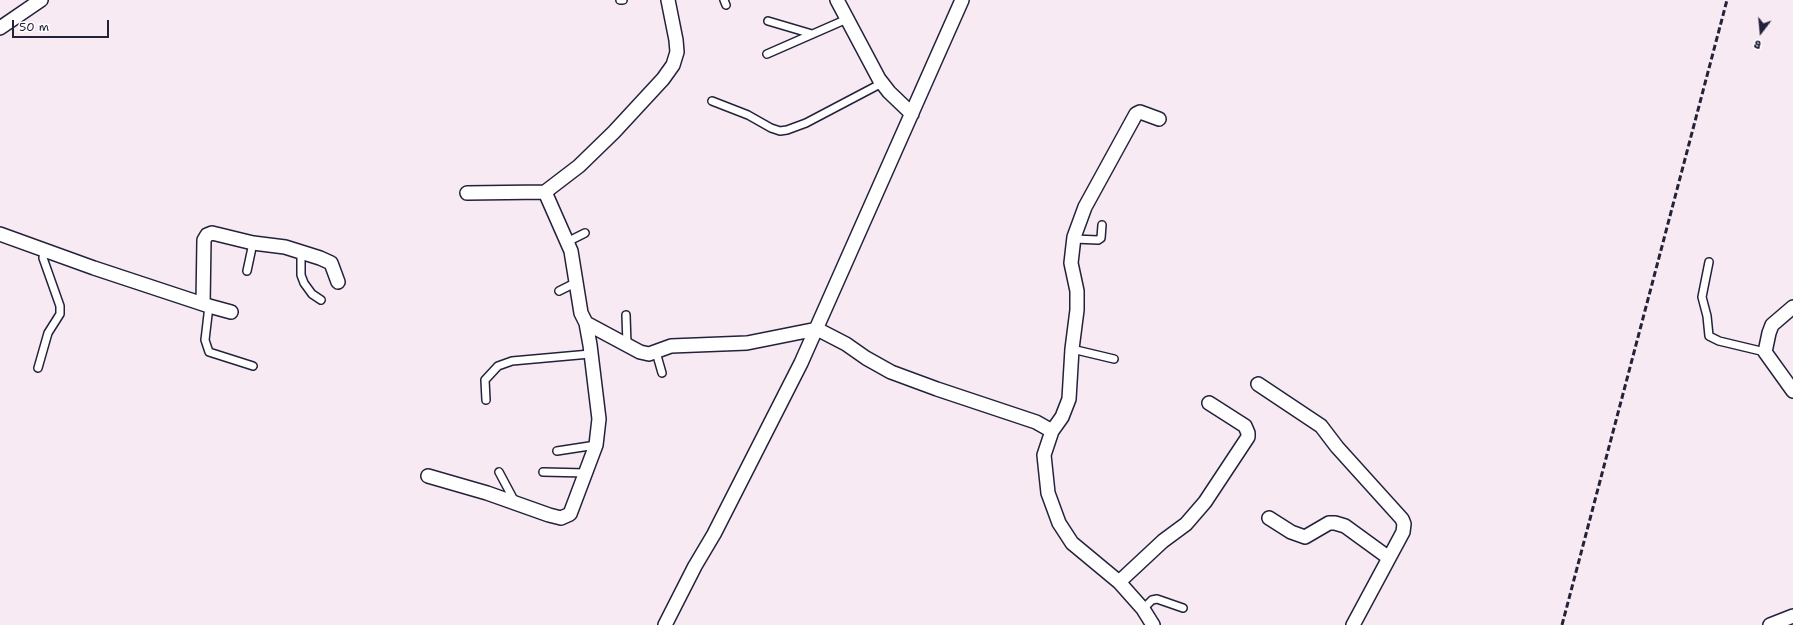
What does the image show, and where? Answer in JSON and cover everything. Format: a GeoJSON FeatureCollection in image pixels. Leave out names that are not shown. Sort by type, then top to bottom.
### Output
{"type":"FeatureCollection","features":[{"type":"Feature","properties":{"kind":"street"},"geometry":{"type":"LineString","coordinates":[[0,28],[41,0]]}},
{"type":"Feature","properties":{"kind":"street"},"geometry":{"type":"LineString","coordinates":[[467,193],[545,192],[579,166],[614,132],[664,79],[672,65],[677,52],[668,0]]}},
{"type":"Feature","properties":{"kind":"street"},"geometry":{"type":"LineString","coordinates":[[838,0],[882,83],[912,114]]}},
{"type":"Feature","properties":{"kind":"street"},"geometry":{"type":"LineString","coordinates":[[666,625],[736,493],[817,329],[873,198],[962,0]]}},
{"type":"Feature","properties":{"kind":"street"},"geometry":{"type":"LineString","coordinates":[[1153,625],[1143,609],[1119,582],[1072,543],[1059,523],[1048,493],[1044,455],[1052,431],[1062,417],[1069,399],[1072,349],[1077,310],[1077,291],[1071,263],[1074,239],[1085,207],[1136,114],[1145,114],[1159,119]]}},
{"type":"Feature","properties":{"kind":"street"},"geometry":{"type":"LineString","coordinates":[[428,476],[516,503],[549,515],[561,518],[570,514],[596,445],[599,419],[586,323],[580,313],[577,282],[571,251],[545,192]]}},
{"type":"Feature","properties":{"kind":"street"},"geometry":{"type":"LineString","coordinates":[[206,305],[204,240],[207,235],[212,233],[253,243],[285,247],[331,263],[338,282]]}},
{"type":"Feature","properties":{"kind":"street"},"geometry":{"type":"LineString","coordinates":[[0,236],[231,312]]}},
{"type":"Feature","properties":{"kind":"street"},"geometry":{"type":"LineString","coordinates":[[1793,307],[1772,324],[1765,352],[1793,391]]}},
{"type":"Feature","properties":{"kind":"street"},"geometry":{"type":"LineString","coordinates":[[586,323],[640,352],[649,354],[671,346],[747,343],[817,329],[846,344],[866,358],[891,372],[1036,422],[1052,431]]}},
{"type":"Feature","properties":{"kind":"street"},"geometry":{"type":"LineString","coordinates":[[1258,384],[1321,426],[1337,447],[1402,518],[1404,524],[1403,532],[1353,625]]}},
{"type":"Feature","properties":{"kind":"street"},"geometry":{"type":"LineString","coordinates":[[1119,582],[1163,541],[1186,524],[1204,502],[1248,437],[1248,433],[1244,426],[1210,403]]}},
{"type":"Feature","properties":{"kind":"street"},"geometry":{"type":"LineString","coordinates":[[1269,518],[1291,532],[1305,537],[1329,523],[1345,526],[1389,558]]}},
{"type":"Feature","properties":{"kind":"street"},"geometry":{"type":"LineString","coordinates":[[1770,625],[1793,616]]}},
{"type":"Feature","properties":{"kind":"lane"},"geometry":{"type":"LineString","coordinates":[[767,54],[847,19]]}},
{"type":"Feature","properties":{"kind":"lane"},"geometry":{"type":"LineString","coordinates":[[768,21],[812,34]]}},
{"type":"Feature","properties":{"kind":"lane"},"geometry":{"type":"LineString","coordinates":[[712,101],[748,115],[771,128],[780,131],[787,130],[806,122],[882,83]]}},
{"type":"Feature","properties":{"kind":"lane"},"geometry":{"type":"LineString","coordinates":[[1074,239],[1098,240],[1101,238],[1102,225]]}},
{"type":"Feature","properties":{"kind":"lane"},"geometry":{"type":"LineString","coordinates":[[567,242],[585,233]]}},
{"type":"Feature","properties":{"kind":"lane"},"geometry":{"type":"LineString","coordinates":[[247,270],[253,243]]}},
{"type":"Feature","properties":{"kind":"lane"},"geometry":{"type":"LineString","coordinates":[[38,368],[48,333],[60,314],[60,306],[43,258],[44,251]]}},
{"type":"Feature","properties":{"kind":"lane"},"geometry":{"type":"LineString","coordinates":[[301,252],[301,275],[304,283],[312,294],[321,300]]}},
{"type":"Feature","properties":{"kind":"lane"},"geometry":{"type":"LineString","coordinates":[[1709,262],[1702,296],[1707,316],[1709,336],[1713,340],[1765,352]]}},
{"type":"Feature","properties":{"kind":"lane"},"geometry":{"type":"LineString","coordinates":[[559,291],[577,282]]}},
{"type":"Feature","properties":{"kind":"lane"},"geometry":{"type":"LineString","coordinates":[[206,305],[205,340],[209,352],[253,366]]}},
{"type":"Feature","properties":{"kind":"lane"},"geometry":{"type":"LineString","coordinates":[[626,315],[627,345]]}},
{"type":"Feature","properties":{"kind":"lane"},"geometry":{"type":"LineString","coordinates":[[1072,349],[1114,359]]}},
{"type":"Feature","properties":{"kind":"lane"},"geometry":{"type":"LineString","coordinates":[[656,352],[662,374]]}},
{"type":"Feature","properties":{"kind":"lane"},"geometry":{"type":"LineString","coordinates":[[486,400],[485,380],[498,366],[512,361],[590,354]]}},
{"type":"Feature","properties":{"kind":"lane"},"geometry":{"type":"LineString","coordinates":[[557,451],[596,445]]}},
{"type":"Feature","properties":{"kind":"lane"},"geometry":{"type":"LineString","coordinates":[[499,472],[516,503]]}},
{"type":"Feature","properties":{"kind":"lane"},"geometry":{"type":"LineString","coordinates":[[543,472],[586,473]]}},
{"type":"Feature","properties":{"kind":"lane"},"geometry":{"type":"LineString","coordinates":[[1143,609],[1152,600],[1157,599],[1183,608]]}},
{"type":"Feature","properties":{"kind":"railway"},"geometry":{"type":"LineString","coordinates":[[1562,625],[1727,0]]}}]}
